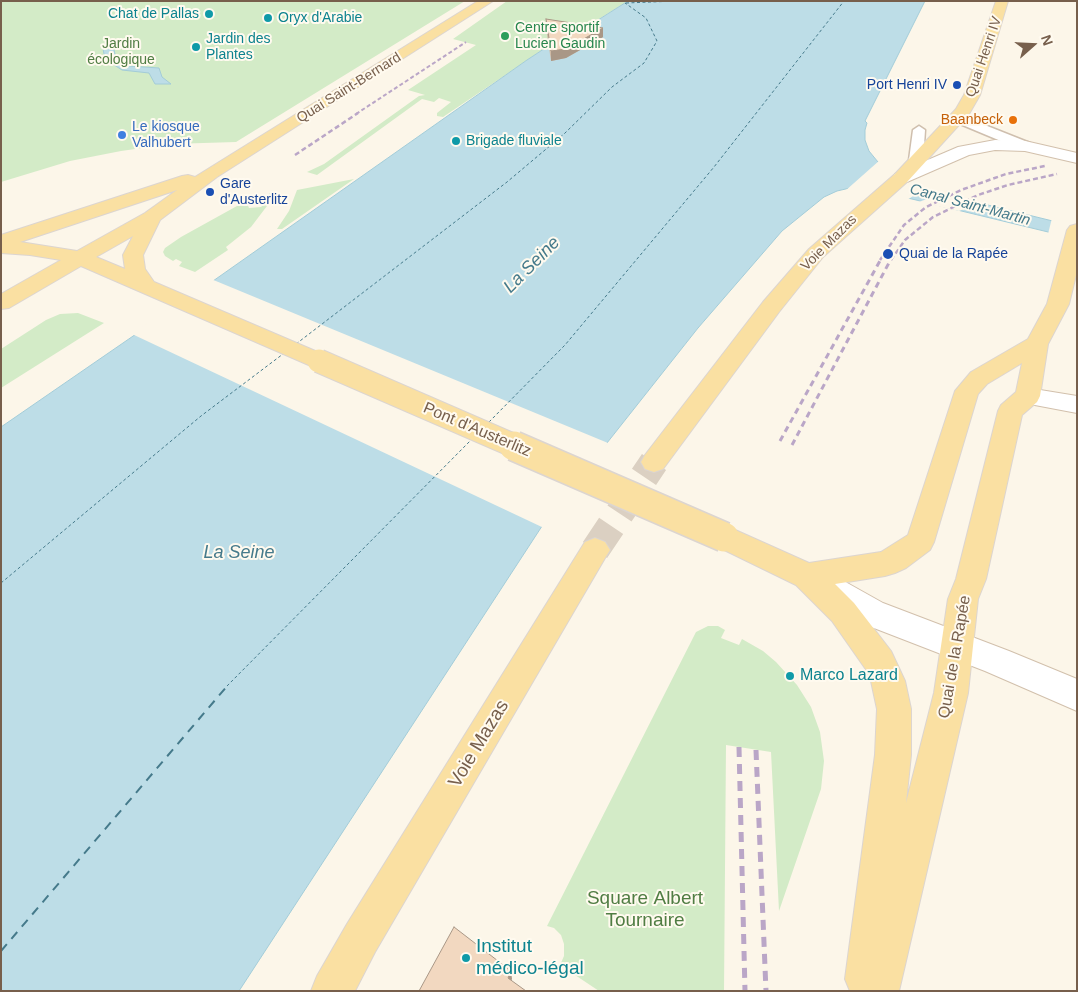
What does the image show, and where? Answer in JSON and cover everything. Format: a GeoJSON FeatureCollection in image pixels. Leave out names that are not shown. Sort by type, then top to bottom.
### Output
{"type":"FeatureCollection","features":[{"type":"Feature","properties":{"kind":"main road","name":"Quai Saint-Bernard"},"geometry":{"type":"LineString","coordinates":[[6,298],[152,217],[211,173],[486,1]]}},
{"type":"Feature","properties":{"kind":"main road","name":"Quai Henri IV"},"geometry":{"type":"LineString","coordinates":[[901,178],[957,118],[972,95],[1002,1]]}},
{"type":"Feature","properties":{"kind":"main road","name":"Voie Mazas"},"geometry":{"type":"LineString","coordinates":[[654,462],[771,307],[816,253],[901,178],[979,147],[995,145],[1024,146],[1077,158]]}},
{"type":"Feature","properties":{"kind":"main road","name":"Quai Saint-Bernard"},"geometry":{"type":"LineString","coordinates":[[1,242],[211,173]]}},
{"type":"Feature","properties":{"kind":"main road"},"geometry":{"type":"LineString","coordinates":[[146,286],[135,269],[133,255],[152,217]]}},
{"type":"Feature","properties":{"kind":"main road"},"geometry":{"type":"LineString","coordinates":[[1077,230],[1058,304],[1037,344],[1028,396],[1077,405]]}},
{"type":"Feature","properties":{"kind":"main road","name":"Pont d'Austerlitz"},"geometry":{"type":"LineString","coordinates":[[1,247],[30,249],[81,258],[724,537],[807,576],[872,613],[1077,695]]}},
{"type":"Feature","properties":{"kind":"main road"},"geometry":{"type":"LineString","coordinates":[[807,576],[884,564],[896,559],[920,542],[968,391],[979,378],[1037,344]]}},
{"type":"Feature","properties":{"kind":"main road","name":"Quai de la Rapée"},"geometry":{"type":"LineString","coordinates":[[878,991],[951,693],[963,599],[971,579],[1010,411],[1028,396]]}},
{"type":"Feature","properties":{"kind":"main road","name":"Voie Mazas"},"geometry":{"type":"LineString","coordinates":[[361,938],[595,550]]}},
{"type":"Feature","properties":{"kind":"main road"},"geometry":{"type":"LineString","coordinates":[[807,576],[843,612],[879,661],[888,681],[894,709],[893,754],[865,991]]}},
{"type":"Feature","properties":{"kind":"main road"},"geometry":{"type":"LineString","coordinates":[[332,991],[361,938]]}},
{"type":"Feature","properties":{"kind":"main road"},"geometry":{"type":"LineString","coordinates":[[345,991],[361,938]]}},
{"type":"Feature","properties":{"kind":"street"},"geometry":{"type":"LineString","coordinates":[[957,118],[1024,146]]}},
{"type":"Feature","properties":{"kind":"street"},"geometry":{"type":"LineString","coordinates":[[916,160],[918,130]]}},
{"type":"Feature","properties":{"kind":"green space","name":"Jardin des Plantes"},"geometry":{"type":"Polygon","coordinates":[[[1,1],[465,1],[236,142],[171,144],[121,151],[70,161],[1,182],[1,1]]]}},
{"type":"Feature","properties":{"kind":"green space"},"geometry":{"type":"Polygon","coordinates":[[[507,1],[628,1],[567,39],[556,41],[443,117],[437,116],[437,113],[451,102],[439,98],[434,102],[422,99],[317,175],[307,172],[324,164],[419,96],[425,95],[408,90],[476,45],[453,39],[507,1]]]}},
{"type":"Feature","properties":{"kind":"green space"},"geometry":{"type":"Polygon","coordinates":[[[354,179],[282,229],[277,229],[289,211],[297,190],[354,179]]]}},
{"type":"Feature","properties":{"kind":"green space"},"geometry":{"type":"Polygon","coordinates":[[[271,193],[267,206],[251,227],[226,247],[228,250],[195,272],[179,266],[182,262],[176,259],[173,261],[165,256],[163,252],[165,248],[181,237],[246,201],[249,208],[261,207],[268,200],[266,195],[271,193]]]}},
{"type":"Feature","properties":{"kind":"green space"},"geometry":{"type":"Polygon","coordinates":[[[78,313],[104,323],[1,388],[1,349],[46,320],[60,314],[78,313]]]}},
{"type":"Feature","properties":{"kind":"green space","name":"Square Albert Tournaire"},"geometry":{"type":"Polygon","coordinates":[[[708,626],[718,626],[725,630],[721,638],[739,645],[742,639],[763,651],[797,685],[811,707],[820,732],[824,761],[821,789],[779,911],[771,752],[726,745],[724,991],[599,991],[560,965],[564,956],[564,944],[561,935],[554,928],[547,926],[696,632],[708,626]]]}},
{"type":"Feature","properties":{"kind":"water","name":"La Seine"},"geometry":{"type":"Polygon","coordinates":[[[628,1],[925,1],[865,121],[867,123],[865,140],[869,151],[878,162],[923,189],[1077,227],[1077,239],[883,192],[850,188],[824,197],[782,231],[698,328],[546,520],[239,991],[1,991],[1,427],[213,281],[527,60],[556,41],[568,39],[628,1]]]}},
{"type":"Feature","properties":{"kind":"water"},"geometry":{"type":"Polygon","coordinates":[[[114,40],[119,41],[114,50],[116,58],[129,66],[159,68],[162,77],[171,84],[155,84],[149,73],[122,70],[105,59],[103,49],[105,44],[114,40]]]}},
{"type":"Feature","properties":{"kind":"pier"},"geometry":{"type":"Polygon","coordinates":[[[880,160],[898,173],[927,187],[907,200],[865,191],[845,191],[880,160]]]}},
{"type":"Feature","properties":{"kind":"pier"},"geometry":{"type":"Polygon","coordinates":[[[945,192],[984,201],[959,211],[919,202],[945,192]]]}},
{"type":"Feature","properties":{"kind":"pier"},"geometry":{"type":"Polygon","coordinates":[[[1052,218],[1077,224],[1077,241],[1048,234],[1052,218]]]}},
{"type":"Feature","properties":{"kind":"pier"},"geometry":{"type":"Polygon","coordinates":[[[211,279],[608,443],[544,528],[132,334],[211,279]]]}},
{"type":"Feature","properties":{"kind":"building"},"geometry":{"type":"Polygon","coordinates":[[[546,19],[603,28],[566,49],[551,51],[546,19]]]}},
{"type":"Feature","properties":{"kind":"building","name":"Institut médico-légal"},"geometry":{"type":"Polygon","coordinates":[[[454,927],[511,971],[508,978],[526,991],[419,991],[454,927]]]}},
{"type":"Feature","properties":{"kind":"ferry route"},"geometry":{"type":"LineString","coordinates":[[626,3],[676,1]]}},
{"type":"Feature","properties":{"kind":"ferry route"},"geometry":{"type":"LineString","coordinates":[[489,422],[565,345],[714,167],[844,1]]}},
{"type":"Feature","properties":{"kind":"ferry route"},"geometry":{"type":"LineString","coordinates":[[296,344],[507,182],[564,134],[612,87],[644,63],[657,41],[646,18],[625,3]]}},
{"type":"Feature","properties":{"kind":"ferry route"},"geometry":{"type":"LineString","coordinates":[[1,583],[201,416],[283,354]]}},
{"type":"Feature","properties":{"kind":"ferry route"},"geometry":{"type":"LineString","coordinates":[[227,686],[472,439]]}},
{"type":"Feature","properties":{"kind":"ferry route"},"geometry":{"type":"LineString","coordinates":[[1,951],[228,685]]}},
{"type":"Feature","properties":{"kind":"tunnel"},"geometry":{"type":"LineString","coordinates":[[595,550],[654,462]]}},
{"type":"Feature","properties":{"kind":"railway"},"geometry":{"type":"LineString","coordinates":[[356,114],[466,42]]}},
{"type":"Feature","properties":{"kind":"railway"},"geometry":{"type":"LineString","coordinates":[[295,155],[358,113]]}},
{"type":"Feature","properties":{"kind":"railway"},"geometry":{"type":"LineString","coordinates":[[880,260],[904,225],[926,207],[961,190],[1006,174],[1045,166]]}},
{"type":"Feature","properties":{"kind":"railway"},"geometry":{"type":"LineString","coordinates":[[891,260],[905,240],[933,217],[978,195],[1008,185],[1057,174]]}},
{"type":"Feature","properties":{"kind":"railway"},"geometry":{"type":"LineString","coordinates":[[780,441],[881,259]]}},
{"type":"Feature","properties":{"kind":"railway"},"geometry":{"type":"LineString","coordinates":[[792,445],[891,259]]}},
{"type":"Feature","properties":{"kind":"railway"},"geometry":{"type":"LineString","coordinates":[[739,747],[745,991]]}},
{"type":"Feature","properties":{"kind":"railway"},"geometry":{"type":"LineString","coordinates":[[756,750],[766,991]]}},
{"type":"Feature","properties":{"kind":"place","name":"Chat de Pallas"},"geometry":{"type":"Point","coordinates":[209,14]}},
{"type":"Feature","properties":{"kind":"place","name":"Oryx d'Arabie"},"geometry":{"type":"Point","coordinates":[268,18]}},
{"type":"Feature","properties":{"kind":"place","name":"Centre sportif Lucien Gaudin"},"geometry":{"type":"Point","coordinates":[505,36]}},
{"type":"Feature","properties":{"kind":"place","name":"Jardin des Plantes"},"geometry":{"type":"Point","coordinates":[196,47]}},
{"type":"Feature","properties":{"kind":"place","name":"Port Henri IV"},"geometry":{"type":"Point","coordinates":[957,85]}},
{"type":"Feature","properties":{"kind":"place","name":"Baanbeck"},"geometry":{"type":"Point","coordinates":[1013,120]}},
{"type":"Feature","properties":{"kind":"place","name":"Le kiosque Valhubert"},"geometry":{"type":"Point","coordinates":[122,135]}},
{"type":"Feature","properties":{"kind":"place","name":"Brigade fluviale"},"geometry":{"type":"Point","coordinates":[456,141]}},
{"type":"Feature","properties":{"kind":"place","name":"Gare d'Austerlitz"},"geometry":{"type":"Point","coordinates":[210,192]}},
{"type":"Feature","properties":{"kind":"place","name":"Quai de la Rapée"},"geometry":{"type":"Point","coordinates":[888,254]}},
{"type":"Feature","properties":{"kind":"place","name":"Marco Lazard"},"geometry":{"type":"Point","coordinates":[790,676]}},
{"type":"Feature","properties":{"kind":"place","name":"Institut médico-légal"},"geometry":{"type":"Point","coordinates":[466,958]}},
{"type":"Feature","properties":{"kind":"park label","name":"Jardin écologique"},"geometry":{"type":"Point","coordinates":[121,52]}},
{"type":"Feature","properties":{"kind":"water label","name":"Canal Saint-Martin"},"geometry":{"type":"Point","coordinates":[970,205]}}]}
